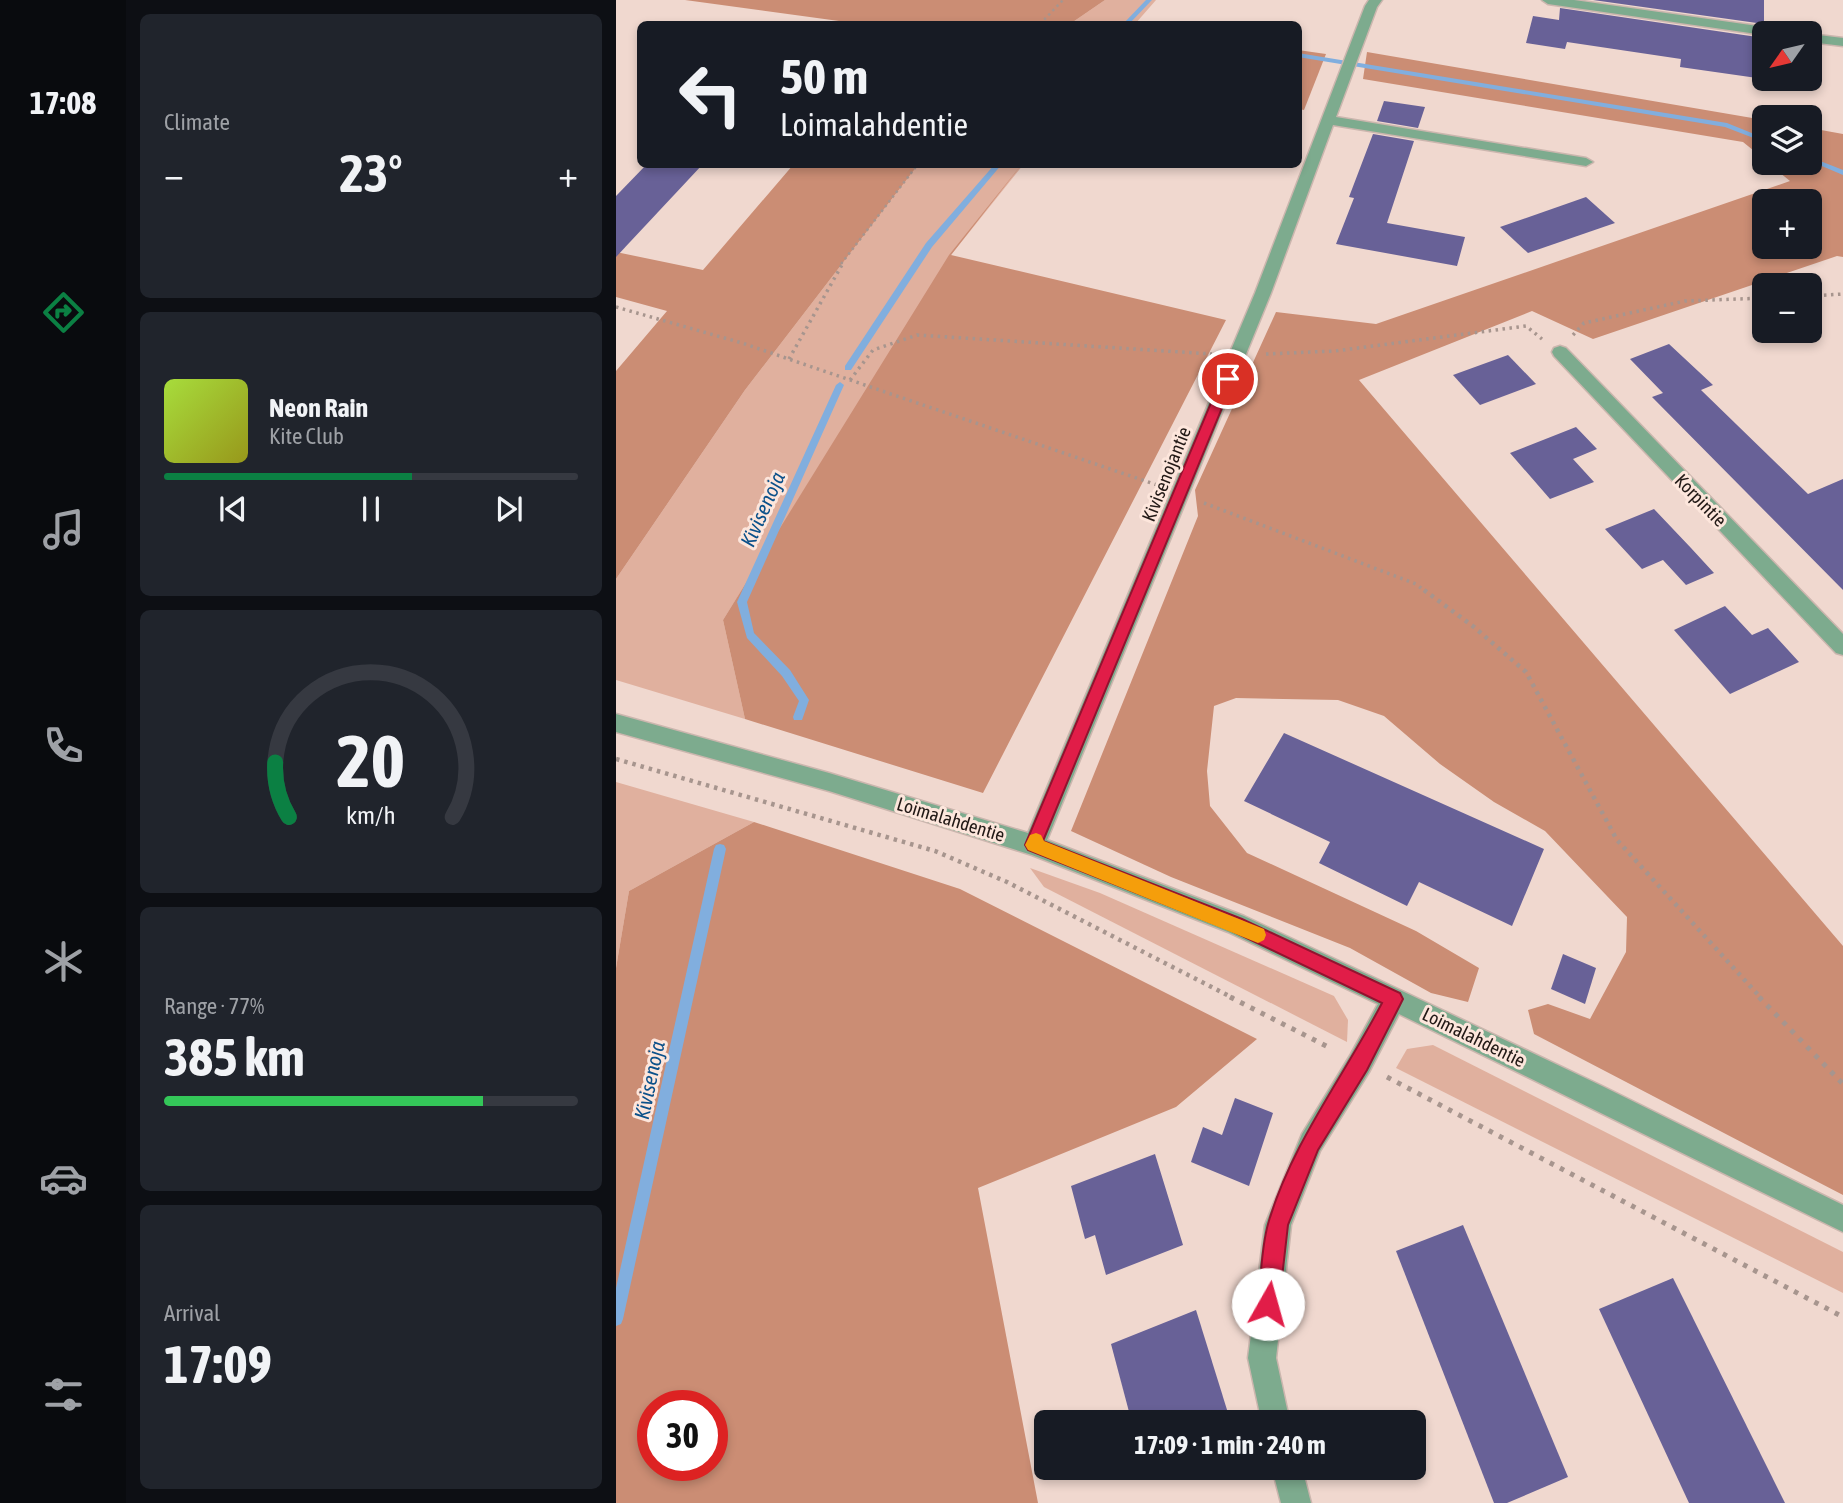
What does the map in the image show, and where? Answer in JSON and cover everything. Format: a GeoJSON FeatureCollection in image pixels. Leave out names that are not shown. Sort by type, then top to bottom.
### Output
{"type":"FeatureCollection","features":[{"type":"Feature","properties":{"kind":"street","name":"Kivisenojantie"},"geometry":{"type":"LineString","coordinates":[[1034,845],[1237,356],[1371,6],[1376,0]]}},
{"type":"Feature","properties":{"kind":"street"},"geometry":{"type":"LineString","coordinates":[[1548,0],[1752,29]]}},
{"type":"Feature","properties":{"kind":"street"},"geometry":{"type":"LineString","coordinates":[[1822,39],[1843,42]]}},
{"type":"Feature","properties":{"kind":"street"},"geometry":{"type":"LineString","coordinates":[[1329,120],[1586,162]]}},
{"type":"Feature","properties":{"kind":"street","name":"Korpintie"},"geometry":{"type":"LineString","coordinates":[[1560,352],[1843,647]]}},
{"type":"Feature","properties":{"kind":"street","name":"Loimalahdentie"},"geometry":{"type":"LineString","coordinates":[[616,723],[829,782],[1034,845],[1236,924],[1843,1219]]}},
{"type":"Feature","properties":{"kind":"street"},"geometry":{"type":"LineString","coordinates":[[1273,1410],[1262,1357],[1278,1225],[1311,1143],[1360,1063],[1394,999]]}},
{"type":"Feature","properties":{"kind":"street"},"geometry":{"type":"LineString","coordinates":[[1290,1480],[1296,1503]]}},
{"type":"Feature","properties":{"kind":"path"},"geometry":{"type":"LineString","coordinates":[[1043,21],[1063,0]]}},
{"type":"Feature","properties":{"kind":"path"},"geometry":{"type":"LineString","coordinates":[[789,359],[837,270],[915,168]]}},
{"type":"Feature","properties":{"kind":"path"},"geometry":{"type":"LineString","coordinates":[[1822,295],[1843,294]]}},
{"type":"Feature","properties":{"kind":"path"},"geometry":{"type":"LineString","coordinates":[[849,380],[873,350],[917,335],[1075,343],[1237,356],[1335,351],[1526,327],[1560,352],[1584,323],[1685,301],[1752,298]]}},
{"type":"Feature","properties":{"kind":"path"},"geometry":{"type":"LineString","coordinates":[[616,307],[742,342],[1181,494],[1416,584],[1474,626],[1526,672],[1616,840],[1773,1012],[1843,1084]]}},
{"type":"Feature","properties":{"kind":"path"},"geometry":{"type":"LineString","coordinates":[[616,759],[934,851],[1007,882],[1360,1063],[1843,1317]]}},
{"type":"Feature","properties":{"kind":"shaded area"},"geometry":{"type":"Polygon","coordinates":[[[685,0],[1105,0],[1074,21],[839,21],[685,0]]]}},
{"type":"Feature","properties":{"kind":"shaded area"},"geometry":{"type":"Polygon","coordinates":[[[1105,0],[1156,0],[1138,21],[1074,21],[1105,0]]]}},
{"type":"Feature","properties":{"kind":"shaded area"},"geometry":{"type":"Polygon","coordinates":[[[1302,51],[1326,54],[1304,110],[1302,51]]]}},
{"type":"Feature","properties":{"kind":"shaded area"},"geometry":{"type":"Polygon","coordinates":[[[1367,52],[1752,118],[1752,149],[1743,142],[1363,79],[1367,52]]]}},
{"type":"Feature","properties":{"kind":"shaded area"},"geometry":{"type":"Polygon","coordinates":[[[1822,130],[1843,134],[1843,257],[1837,256],[1787,273],[1752,273],[1752,285],[1593,339],[1532,311],[1359,380],[1843,946],[1843,1195],[1534,1034],[1528,1010],[1548,1004],[1590,1019],[1626,952],[1627,917],[1545,831],[1494,802],[1440,764],[1384,716],[1338,700],[1236,698],[1214,706],[1207,771],[1210,806],[1247,853],[1416,931],[1479,968],[1468,1002],[1431,993],[1350,948],[1171,877],[1071,831],[1198,516],[1195,490],[1276,312],[1376,324],[1752,194],[1752,259],[1822,259],[1822,189],[1767,189],[1790,181],[1783,175],[1822,175],[1822,130]]]}},
{"type":"Feature","properties":{"kind":"shaded area"},"geometry":{"type":"Polygon","coordinates":[[[790,168],[916,168],[745,390],[616,579],[616,371],[667,311],[616,297],[616,252],[703,270],[790,168]]]}},
{"type":"Feature","properties":{"kind":"shaded area"},"geometry":{"type":"Polygon","coordinates":[[[916,168],[1021,168],[951,255],[723,620],[745,719],[616,680],[616,579],[745,390],[916,168]]]}},
{"type":"Feature","properties":{"kind":"shaded area"},"geometry":{"type":"Polygon","coordinates":[[[1019,168],[951,255],[1226,320],[983,793],[745,719],[723,620],[949,255],[1019,168]]]}},
{"type":"Feature","properties":{"kind":"shaded area"},"geometry":{"type":"Polygon","coordinates":[[[616,782],[754,822],[629,891],[616,968],[616,782]]]}},
{"type":"Feature","properties":{"kind":"shaded area"},"geometry":{"type":"Polygon","coordinates":[[[754,822],[960,889],[1257,1039],[1176,1107],[978,1188],[1038,1503],[616,1503],[616,968],[629,891],[754,822]]]}},
{"type":"Feature","properties":{"kind":"shaded area"},"geometry":{"type":"Polygon","coordinates":[[[1030,868],[1100,893],[1334,996],[1348,1020],[1347,1042],[1044,887],[1030,868]]]}},
{"type":"Feature","properties":{"kind":"shaded area"},"geometry":{"type":"Polygon","coordinates":[[[1433,1045],[1843,1252],[1843,1293],[1396,1068],[1407,1049],[1433,1045]]]}},
{"type":"Feature","properties":{"kind":"building"},"geometry":{"type":"Polygon","coordinates":[[[1593,0],[1764,0],[1764,21],[1752,22],[1593,0]]]}},
{"type":"Feature","properties":{"kind":"building"},"geometry":{"type":"Polygon","coordinates":[[[1560,8],[1752,36],[1752,77],[1680,67],[1681,59],[1567,42],[1565,49],[1526,43],[1533,16],[1559,20],[1560,8]]]}},
{"type":"Feature","properties":{"kind":"building"},"geometry":{"type":"Polygon","coordinates":[[[1384,101],[1425,107],[1418,128],[1377,121],[1384,101]]]}},
{"type":"Feature","properties":{"kind":"building"},"geometry":{"type":"Polygon","coordinates":[[[1373,134],[1414,141],[1387,223],[1465,237],[1457,266],[1336,244],[1354,198],[1349,197],[1373,134]]]}},
{"type":"Feature","properties":{"kind":"building"},"geometry":{"type":"Polygon","coordinates":[[[643,168],[699,168],[616,257],[616,196],[643,168]]]}},
{"type":"Feature","properties":{"kind":"building"},"geometry":{"type":"Polygon","coordinates":[[[1586,197],[1615,223],[1528,253],[1500,227],[1586,197]]]}},
{"type":"Feature","properties":{"kind":"building"},"geometry":{"type":"Polygon","coordinates":[[[1669,344],[1713,385],[1701,390],[1808,494],[1843,479],[1843,590],[1652,397],[1663,393],[1630,359],[1669,344]]]}},
{"type":"Feature","properties":{"kind":"building"},"geometry":{"type":"Polygon","coordinates":[[[1508,355],[1536,384],[1480,405],[1453,375],[1508,355]]]}},
{"type":"Feature","properties":{"kind":"building"},"geometry":{"type":"Polygon","coordinates":[[[1576,427],[1597,449],[1573,459],[1594,482],[1550,499],[1510,453],[1576,427]]]}},
{"type":"Feature","properties":{"kind":"building"},"geometry":{"type":"Polygon","coordinates":[[[1654,509],[1714,573],[1686,585],[1663,560],[1642,569],[1605,529],[1654,509]]]}},
{"type":"Feature","properties":{"kind":"building"},"geometry":{"type":"Polygon","coordinates":[[[1725,606],[1752,635],[1768,628],[1799,662],[1730,694],[1674,630],[1725,606]]]}},
{"type":"Feature","properties":{"kind":"building"},"geometry":{"type":"Polygon","coordinates":[[[1284,733],[1544,849],[1512,926],[1419,882],[1407,906],[1319,863],[1330,842],[1244,801],[1284,733]]]}},
{"type":"Feature","properties":{"kind":"building"},"geometry":{"type":"Polygon","coordinates":[[[1563,954],[1596,968],[1585,1004],[1551,989],[1563,954]]]}},
{"type":"Feature","properties":{"kind":"building"},"geometry":{"type":"Polygon","coordinates":[[[1235,1098],[1273,1113],[1249,1186],[1191,1162],[1203,1127],[1222,1135],[1235,1098]]]}},
{"type":"Feature","properties":{"kind":"building"},"geometry":{"type":"Polygon","coordinates":[[[1155,1154],[1183,1245],[1106,1275],[1095,1235],[1085,1239],[1071,1186],[1155,1154]]]}},
{"type":"Feature","properties":{"kind":"building"},"geometry":{"type":"Polygon","coordinates":[[[1463,1225],[1568,1477],[1507,1503],[1494,1503],[1396,1251],[1463,1225]]]}},
{"type":"Feature","properties":{"kind":"building"},"geometry":{"type":"Polygon","coordinates":[[[1673,1278],[1785,1503],[1689,1503],[1599,1309],[1673,1278]]]}},
{"type":"Feature","properties":{"kind":"building"},"geometry":{"type":"Polygon","coordinates":[[[1196,1310],[1227,1410],[1129,1410],[1111,1344],[1196,1310]]]}},
{"type":"Feature","properties":{"kind":"waterway","name":"Kivisenoja"},"geometry":{"type":"LineString","coordinates":[[1129,21],[1149,0]]}},
{"type":"Feature","properties":{"kind":"waterway"},"geometry":{"type":"LineString","coordinates":[[1302,56],[1727,125],[1752,135]]}},
{"type":"Feature","properties":{"kind":"waterway"},"geometry":{"type":"LineString","coordinates":[[1822,164],[1843,173]]}},
{"type":"Feature","properties":{"kind":"waterway","name":"Kivisenoja"},"geometry":{"type":"LineString","coordinates":[[848,368],[929,245],[996,168]]}},
{"type":"Feature","properties":{"kind":"waterway","name":"Kivisenoja"},"geometry":{"type":"LineString","coordinates":[[798,717],[804,700],[786,673],[750,635],[742,602],[840,385]]}},
{"type":"Feature","properties":{"kind":"waterway","name":"Kivisenoja"},"geometry":{"type":"LineString","coordinates":[[616,1319],[720,849]]}},
{"type":"Feature","properties":{"kind":"slow traffic"},"geometry":{"type":"LineString","coordinates":[[1036,840],[1034,845],[1258,935]]}},
{"type":"Feature","properties":{"kind":"route"},"geometry":{"type":"LineString","coordinates":[[1228,379],[1034,845],[1236,924],[1394,999],[1360,1063],[1311,1143],[1278,1225],[1268,1304]]}}]}
